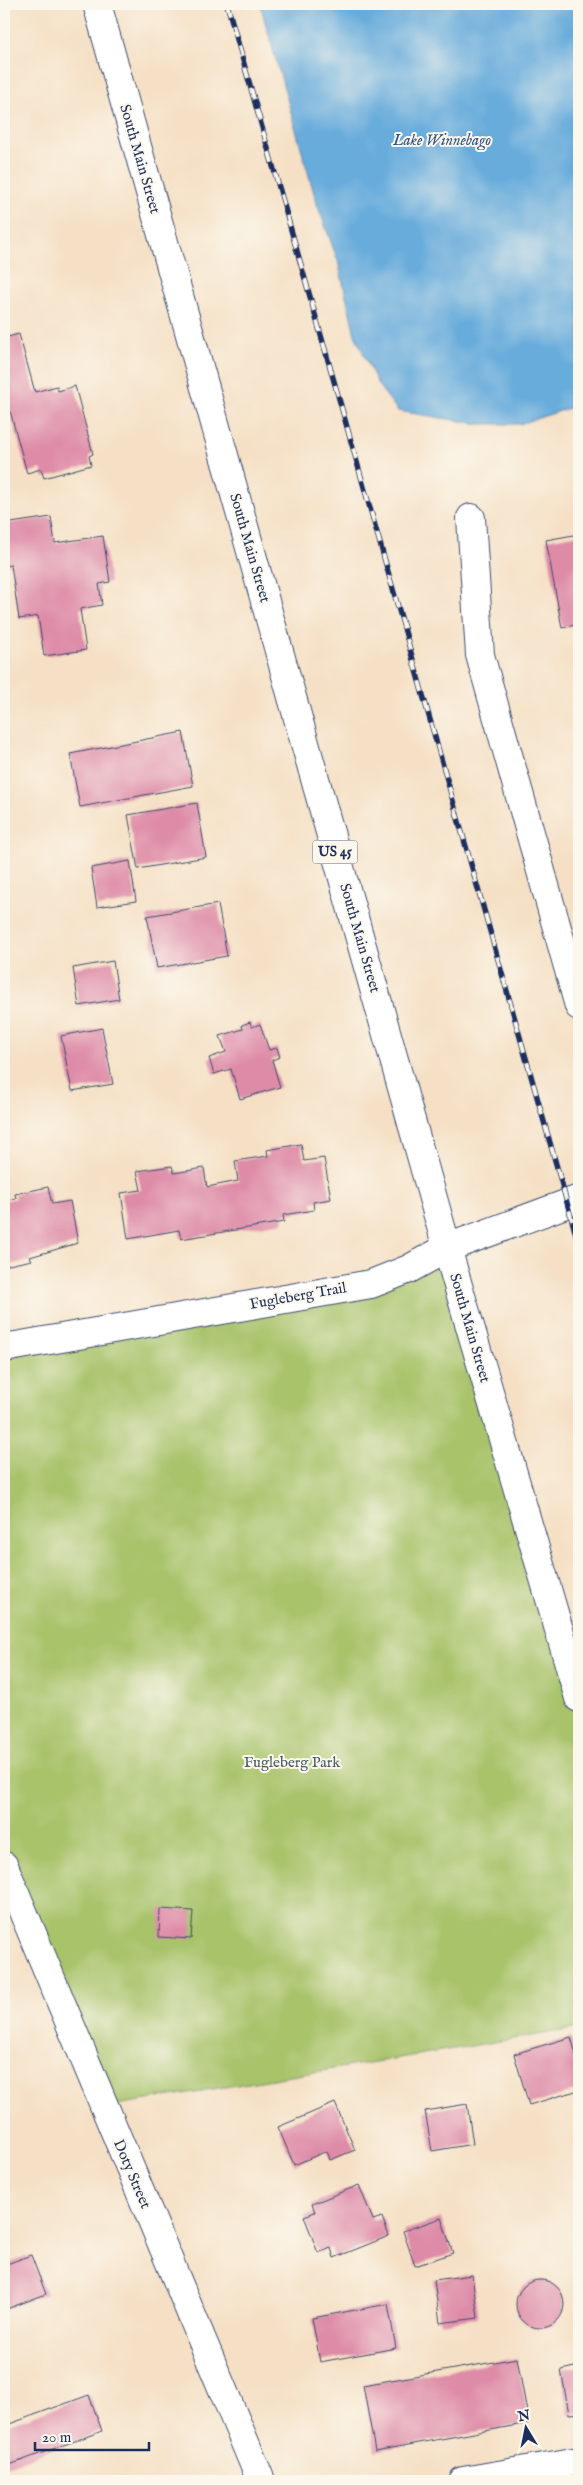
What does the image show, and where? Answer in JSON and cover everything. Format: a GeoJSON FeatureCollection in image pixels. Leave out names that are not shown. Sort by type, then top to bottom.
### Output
{"type":"FeatureCollection","features":[{"type":"Feature","properties":{"kind":"main road","name":"South Main Street"},"geometry":{"type":"LineString","coordinates":[[97,4],[447,1248],[579,1698]]}},
{"type":"Feature","properties":{"kind":"main road"},"geometry":{"type":"LineString","coordinates":[[471,518],[480,655],[579,1006]]}},
{"type":"Feature","properties":{"kind":"main road","name":"Fugleberg Trail"},"geometry":{"type":"LineString","coordinates":[[4,1348],[371,1284],[409,1269],[447,1248],[579,1200]]}},
{"type":"Feature","properties":{"kind":"main road","name":"Doty Street"},"geometry":{"type":"LineString","coordinates":[[4,1866],[256,2480]]}},
{"type":"Feature","properties":{"kind":"main road"},"geometry":{"type":"LineString","coordinates":[[463,2481],[579,2461]]}},
{"type":"Feature","properties":{"kind":"green space","name":"Fugleberg Park"},"geometry":{"type":"Polygon","coordinates":[[[447,1248],[579,1698],[579,2028],[105,2107],[4,1866],[4,1348],[371,1284],[447,1248]]]}},
{"type":"Feature","properties":{"kind":"water","name":"Lake Winnebago"},"geometry":{"type":"Polygon","coordinates":[[[260,4],[579,4],[579,405],[520,424],[479,424],[398,411],[378,385],[355,335],[338,261],[317,204],[260,4]]]}},
{"type":"Feature","properties":{"kind":"building"},"geometry":{"type":"Polygon","coordinates":[[[19,334],[35,392],[57,386],[58,391],[75,386],[93,454],[89,456],[91,465],[44,478],[41,469],[27,473],[7,400],[4,401],[4,338],[19,334]]]}},
{"type":"Feature","properties":{"kind":"building"},"geometry":{"type":"Polygon","coordinates":[[[51,517],[55,543],[103,536],[110,582],[99,584],[102,605],[80,609],[86,650],[44,656],[38,616],[19,619],[11,565],[4,566],[4,524],[51,517]]]}},
{"type":"Feature","properties":{"kind":"building"},"geometry":{"type":"Polygon","coordinates":[[[579,534],[579,624],[562,628],[546,540],[579,534]]]}},
{"type":"Feature","properties":{"kind":"building"},"geometry":{"type":"Polygon","coordinates":[[[183,732],[193,786],[80,807],[70,754],[183,732]]]}},
{"type":"Feature","properties":{"kind":"building"},"geometry":{"type":"Polygon","coordinates":[[[197,803],[206,857],[138,869],[128,815],[197,803]]]}},
{"type":"Feature","properties":{"kind":"building"},"geometry":{"type":"Polygon","coordinates":[[[130,861],[136,901],[97,907],[91,868],[130,861]]]}},
{"type":"Feature","properties":{"kind":"building"},"geometry":{"type":"Polygon","coordinates":[[[218,904],[227,956],[157,968],[147,916],[218,904]]]}},
{"type":"Feature","properties":{"kind":"building"},"geometry":{"type":"Polygon","coordinates":[[[113,961],[119,999],[79,1006],[73,968],[113,961]]]}},
{"type":"Feature","properties":{"kind":"building"},"geometry":{"type":"Polygon","coordinates":[[[250,1022],[252,1027],[260,1024],[269,1050],[277,1048],[280,1057],[272,1060],[280,1087],[240,1099],[231,1069],[214,1074],[209,1058],[226,1052],[220,1036],[243,1029],[242,1025],[250,1022]]]}},
{"type":"Feature","properties":{"kind":"building"},"geometry":{"type":"Polygon","coordinates":[[[102,1028],[113,1084],[72,1091],[61,1036],[102,1028]]]}},
{"type":"Feature","properties":{"kind":"building"},"geometry":{"type":"Polygon","coordinates":[[[301,1144],[304,1161],[324,1158],[331,1199],[313,1202],[314,1210],[283,1215],[284,1222],[181,1239],[179,1230],[128,1239],[121,1193],[141,1190],[137,1171],[172,1166],[174,1173],[204,1168],[207,1187],[238,1181],[235,1161],[268,1156],[267,1150],[301,1144]]]}},
{"type":"Feature","properties":{"kind":"building"},"geometry":{"type":"Polygon","coordinates":[[[48,1187],[52,1204],[70,1201],[78,1243],[30,1257],[32,1260],[4,1266],[4,1201],[16,1198],[15,1194],[48,1187]]]}},
{"type":"Feature","properties":{"kind":"building"},"geometry":{"type":"Polygon","coordinates":[[[160,1909],[193,1911],[191,1939],[159,1937],[160,1909]]]}},
{"type":"Feature","properties":{"kind":"building"},"geometry":{"type":"Polygon","coordinates":[[[571,2037],[579,2065],[579,2090],[529,2105],[514,2054],[571,2037]]]}},
{"type":"Feature","properties":{"kind":"building"},"geometry":{"type":"Polygon","coordinates":[[[335,2103],[355,2150],[330,2160],[327,2151],[294,2165],[278,2127],[335,2103]]]}},
{"type":"Feature","properties":{"kind":"building"},"geometry":{"type":"Polygon","coordinates":[[[467,2104],[473,2144],[432,2151],[425,2111],[467,2104]]]}},
{"type":"Feature","properties":{"kind":"building"},"geometry":{"type":"Polygon","coordinates":[[[359,2185],[373,2220],[382,2217],[389,2236],[334,2258],[331,2248],[318,2253],[304,2216],[315,2212],[312,2204],[359,2185]]]}},
{"type":"Feature","properties":{"kind":"building"},"geometry":{"type":"Polygon","coordinates":[[[441,2218],[453,2253],[415,2266],[403,2231],[441,2218]]]}},
{"type":"Feature","properties":{"kind":"building"},"geometry":{"type":"Polygon","coordinates":[[[31,2255],[46,2294],[4,2310],[4,2265],[31,2255]]]}},
{"type":"Feature","properties":{"kind":"building"},"geometry":{"type":"Polygon","coordinates":[[[472,2275],[478,2318],[440,2323],[434,2280],[472,2275]]]}},
{"type":"Feature","properties":{"kind":"building"},"geometry":{"type":"Polygon","coordinates":[[[535,2280],[545,2280],[557,2287],[564,2299],[564,2309],[557,2321],[545,2328],[535,2328],[527,2324],[520,2317],[516,2309],[516,2299],[520,2291],[527,2284],[535,2280]]]}},
{"type":"Feature","properties":{"kind":"building"},"geometry":{"type":"Polygon","coordinates":[[[388,2304],[396,2348],[320,2362],[312,2318],[388,2304]]]}},
{"type":"Feature","properties":{"kind":"building"},"geometry":{"type":"Polygon","coordinates":[[[517,2358],[529,2423],[375,2451],[363,2385],[517,2358]]]}},
{"type":"Feature","properties":{"kind":"building"},"geometry":{"type":"Polygon","coordinates":[[[579,2366],[579,2413],[569,2414],[561,2370],[579,2366]]]}},
{"type":"Feature","properties":{"kind":"building"},"geometry":{"type":"Polygon","coordinates":[[[89,2395],[102,2431],[4,2467],[4,2426],[89,2395]]]}},
{"type":"Feature","properties":{"kind":"railway"},"geometry":{"type":"LineString","coordinates":[[227,4],[579,1245]]}}]}
